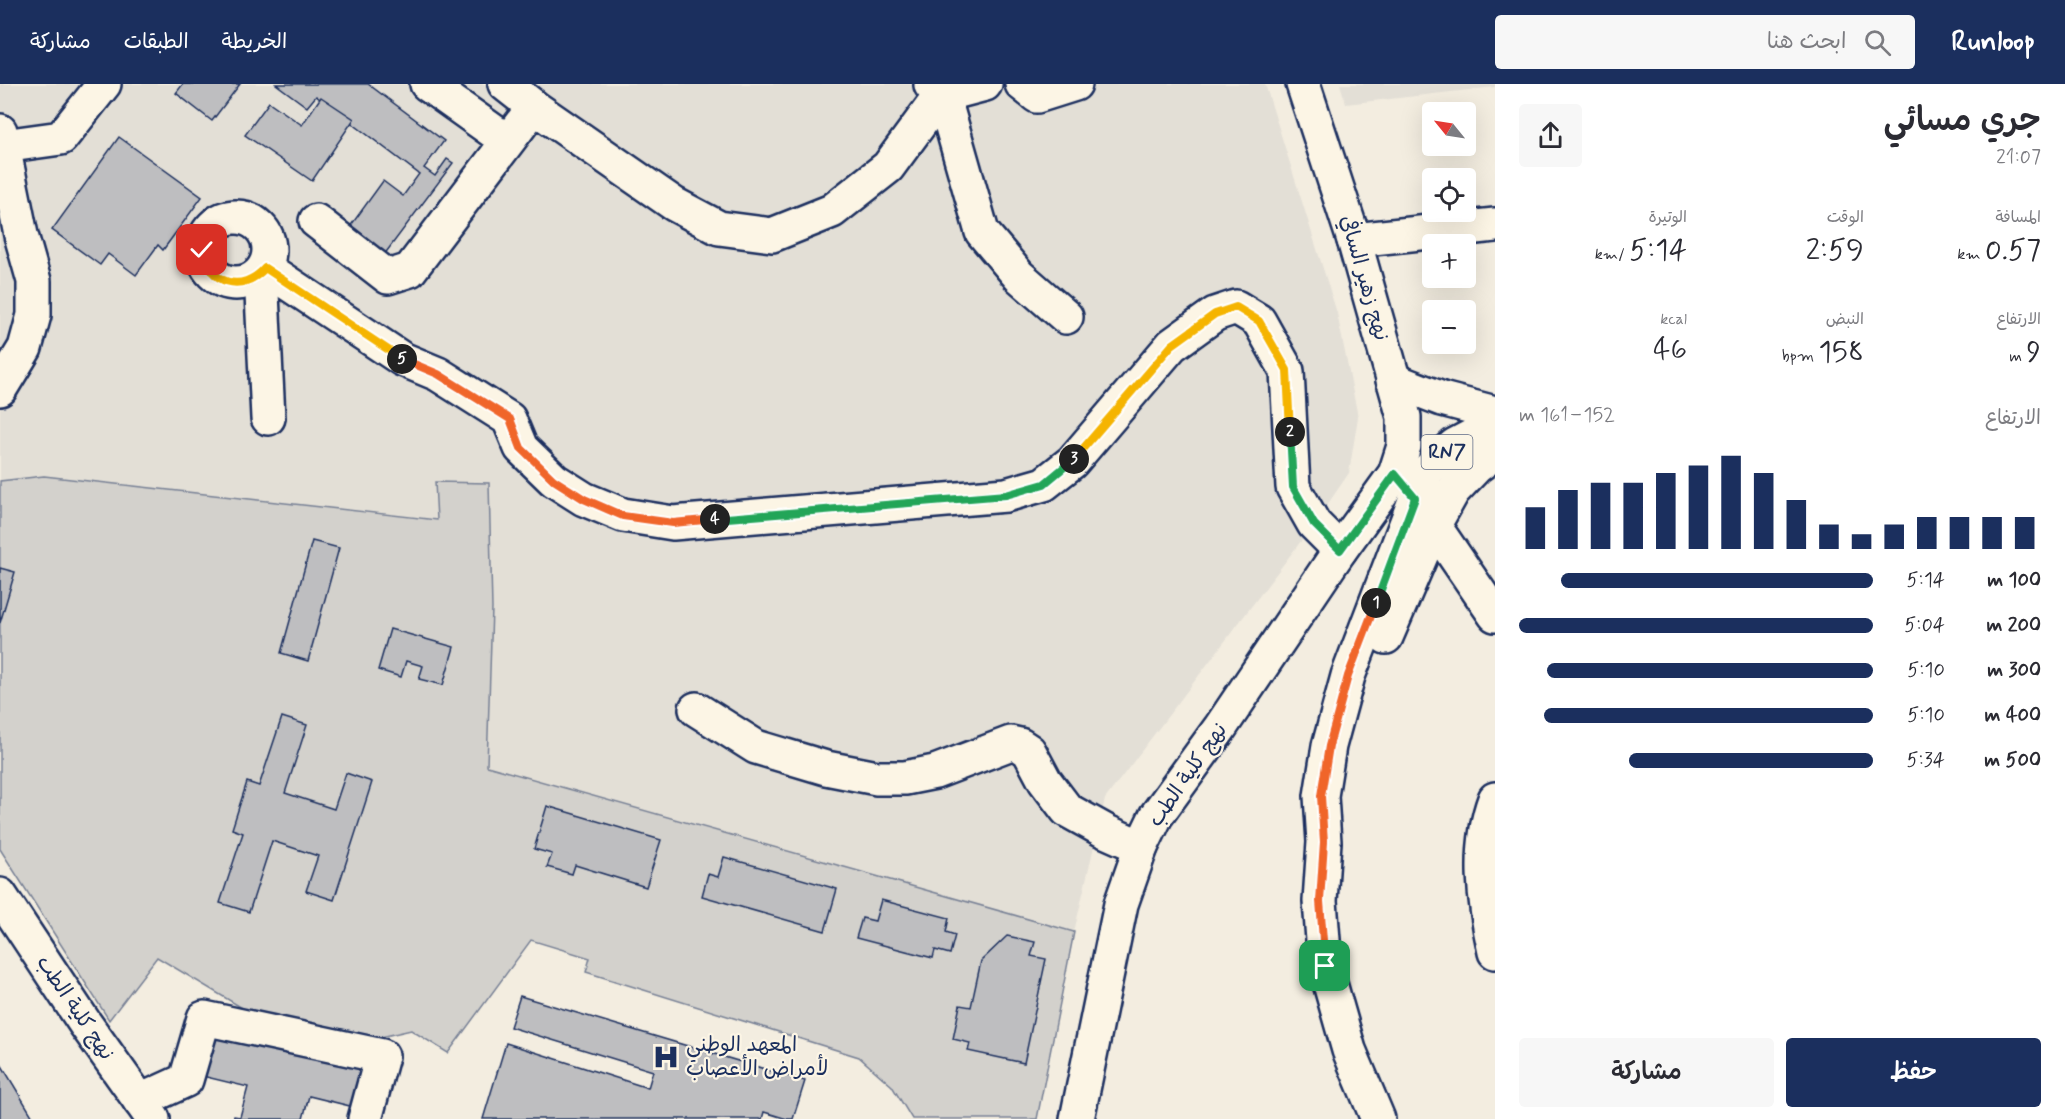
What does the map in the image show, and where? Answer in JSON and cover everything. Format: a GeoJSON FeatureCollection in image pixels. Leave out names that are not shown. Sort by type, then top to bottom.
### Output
{"type":"FeatureCollection","features":[{"type":"Feature","properties":{"kind":"street"},"geometry":{"type":"LineString","coordinates":[[0,390],[25,348],[34,315],[34,281],[10,231],[2,138],[62,138],[104,84]]}},
{"type":"Feature","properties":{"kind":"street"},"geometry":{"type":"LineString","coordinates":[[427,84],[507,141]]}},
{"type":"Feature","properties":{"kind":"street"},"geometry":{"type":"LineString","coordinates":[[505,84],[674,204],[719,228],[771,236],[832,211],[888,167],[940,88]]}},
{"type":"Feature","properties":{"kind":"street"},"geometry":{"type":"LineString","coordinates":[[940,88],[985,84]]}},
{"type":"Feature","properties":{"kind":"street"},"geometry":{"type":"LineString","coordinates":[[1022,84],[1037,96],[1075,84]]}},
{"type":"Feature","properties":{"kind":"street","name":"نهج زهير السافي"},"geometry":{"type":"LineString","coordinates":[[1303,84],[1354,240],[1404,417],[1404,446],[1415,499]]}},
{"type":"Feature","properties":{"kind":"street"},"geometry":{"type":"LineString","coordinates":[[940,88],[982,232],[1019,276],[1066,317]]}},
{"type":"Feature","properties":{"kind":"street"},"geometry":{"type":"LineString","coordinates":[[316,220],[388,277],[410,270],[534,106]]}},
{"type":"Feature","properties":{"kind":"street"},"geometry":{"type":"LineString","coordinates":[[1354,240],[1495,225]]}},
{"type":"Feature","properties":{"kind":"street"},"geometry":{"type":"LineString","coordinates":[[268,418],[263,270],[402,359],[438,374],[510,419],[521,448],[554,480],[584,499],[623,516],[673,523],[1006,495],[1044,484],[1072,462],[1172,345],[1215,314],[1236,307],[1259,321],[1287,370],[1293,487],[1314,524],[1340,550]]}},
{"type":"Feature","properties":{"kind":"street"},"geometry":{"type":"LineString","coordinates":[[1394,380],[1442,399],[1495,413]]}},
{"type":"Feature","properties":{"kind":"street","name":"RN7"},"geometry":{"type":"LineString","coordinates":[[1378,1119],[1349,1050],[1325,966],[1320,901],[1324,842],[1321,796],[1329,746],[1348,676],[1426,472],[1455,445],[1495,424]]}},
{"type":"Feature","properties":{"kind":"street","name":"RN7"},"geometry":{"type":"LineString","coordinates":[[1415,499],[1453,491],[1476,467],[1495,453]]}},
{"type":"Feature","properties":{"kind":"street"},"geometry":{"type":"LineString","coordinates":[[1415,499],[1495,615]]}},
{"type":"Feature","properties":{"kind":"street","name":"نهج كلية الطب"},"geometry":{"type":"LineString","coordinates":[[1077,1119],[1121,904],[1141,847],[1156,816],[1220,728],[1340,550],[1415,499]]}},
{"type":"Feature","properties":{"kind":"street"},"geometry":{"type":"LineString","coordinates":[[696,709],[756,747],[826,768],[877,778],[905,778],[935,772],[1011,743],[1020,745],[1029,751],[1045,781],[1067,810],[1141,847]]}},
{"type":"Feature","properties":{"kind":"street"},"geometry":{"type":"LineString","coordinates":[[1495,799],[1490,812],[1485,842],[1485,870],[1486,906],[1495,952]]}},
{"type":"Feature","properties":{"kind":"street","name":"نهج كلية الطب"},"geometry":{"type":"LineString","coordinates":[[0,895],[84,1022],[146,1110]]}},
{"type":"Feature","properties":{"kind":"street"},"geometry":{"type":"LineString","coordinates":[[146,1110],[186,1080],[204,1018],[382,1056],[365,1119]]}},
{"type":"Feature","properties":{"kind":"shaded area"},"geometry":{"type":"Polygon","coordinates":[[[0,84],[1265,84],[1337,313],[1358,417],[1349,473],[1314,524],[1105,799],[1074,932],[486,766],[492,608],[437,520],[44,476],[0,481],[0,84]]]}},
{"type":"Feature","properties":{"kind":"shaded area"},"geometry":{"type":"Polygon","coordinates":[[[1340,84],[1495,84],[1495,87],[1346,104],[1340,84]]]}},
{"type":"Feature","properties":{"kind":"shaded area"},"geometry":{"type":"Polygon","coordinates":[[[44,476],[437,520],[435,482],[489,483],[492,608],[487,766],[1074,932],[1037,1119],[912,1119],[892,1086],[859,1057],[586,972],[590,958],[531,940],[448,1053],[411,1030],[355,1043],[254,1015],[157,957],[109,1020],[0,849],[0,481],[44,476]]]}},
{"type":"Feature","properties":{"kind":"building"},"geometry":{"type":"Polygon","coordinates":[[[183,84],[240,84],[212,121],[176,93],[183,84]]]}},
{"type":"Feature","properties":{"kind":"building"},"geometry":{"type":"Polygon","coordinates":[[[276,84],[368,84],[444,141],[424,168],[435,176],[447,159],[453,163],[384,255],[349,228],[383,181],[403,196],[419,174],[316,96],[307,107],[276,84]]]}},
{"type":"Feature","properties":{"kind":"building"},"geometry":{"type":"Polygon","coordinates":[[[321,97],[354,119],[312,181],[245,135],[269,102],[302,125],[321,97]]]}},
{"type":"Feature","properties":{"kind":"building"},"geometry":{"type":"Polygon","coordinates":[[[119,137],[202,197],[163,250],[158,245],[136,275],[108,254],[100,265],[52,230],[119,137]]]}},
{"type":"Feature","properties":{"kind":"building"},"geometry":{"type":"Polygon","coordinates":[[[312,541],[339,548],[308,661],[281,653],[312,541]]]}},
{"type":"Feature","properties":{"kind":"building"},"geometry":{"type":"Polygon","coordinates":[[[0,568],[15,572],[0,623],[0,568]]]}},
{"type":"Feature","properties":{"kind":"building"},"geometry":{"type":"Polygon","coordinates":[[[390,629],[454,647],[443,685],[419,679],[423,666],[406,661],[401,677],[378,670],[390,629]]]}},
{"type":"Feature","properties":{"kind":"building"},"geometry":{"type":"Polygon","coordinates":[[[282,717],[307,725],[285,793],[334,809],[346,773],[372,782],[334,900],[306,891],[318,856],[272,841],[249,912],[220,903],[243,833],[232,829],[247,782],[259,786],[282,717]]]}},
{"type":"Feature","properties":{"kind":"building"},"geometry":{"type":"Polygon","coordinates":[[[547,806],[661,840],[646,887],[575,865],[572,874],[547,867],[552,854],[534,849],[547,806]]]}},
{"type":"Feature","properties":{"kind":"building"},"geometry":{"type":"Polygon","coordinates":[[[724,857],[837,889],[825,931],[702,896],[708,874],[718,877],[724,857]]]}},
{"type":"Feature","properties":{"kind":"building"},"geometry":{"type":"Polygon","coordinates":[[[881,900],[949,918],[946,932],[955,935],[950,954],[935,950],[933,958],[856,938],[862,918],[875,921],[881,900]]]}},
{"type":"Feature","properties":{"kind":"building"},"geometry":{"type":"Polygon","coordinates":[[[1007,936],[1035,942],[1031,956],[1046,959],[1024,1063],[968,1051],[970,1043],[953,1039],[960,1005],[971,1007],[981,961],[1007,936]]]}},
{"type":"Feature","properties":{"kind":"building","name":"المعهد الوطني لأمراض الأعصاب"},"geometry":{"type":"Polygon","coordinates":[[[520,996],[805,1081],[793,1119],[764,1112],[762,1119],[483,1119],[506,1043],[648,1088],[653,1071],[510,1027],[520,996]]]}},
{"type":"Feature","properties":{"kind":"building"},"geometry":{"type":"Polygon","coordinates":[[[209,1029],[364,1065],[354,1107],[309,1096],[303,1119],[233,1119],[234,1116],[240,1117],[248,1087],[198,1075],[209,1029]]]}},
{"type":"Feature","properties":{"kind":"building"},"geometry":{"type":"Polygon","coordinates":[[[1,1064],[34,1119],[0,1119],[1,1064]]]}},
{"type":"Feature","properties":{"kind":"place","name":"المعهد الوطني لأمراض الأعصاب"},"geometry":{"type":"Point","coordinates":[666,1057]}},
{"type":"Feature","properties":{"kind":"route"},"geometry":{"type":"LineString","coordinates":[[202,250],[204,262],[218,278],[239,284],[253,279],[265,268],[402,359],[438,374],[510,419],[521,448],[554,480],[584,499],[623,516],[673,523],[1006,495],[1044,484],[1072,462],[1172,345],[1215,314],[1236,307],[1259,321],[1287,370],[1293,487],[1314,524],[1340,550],[1395,474],[1415,498],[1348,676],[1329,746],[1321,796],[1324,842],[1320,901],[1325,966]]}}]}
